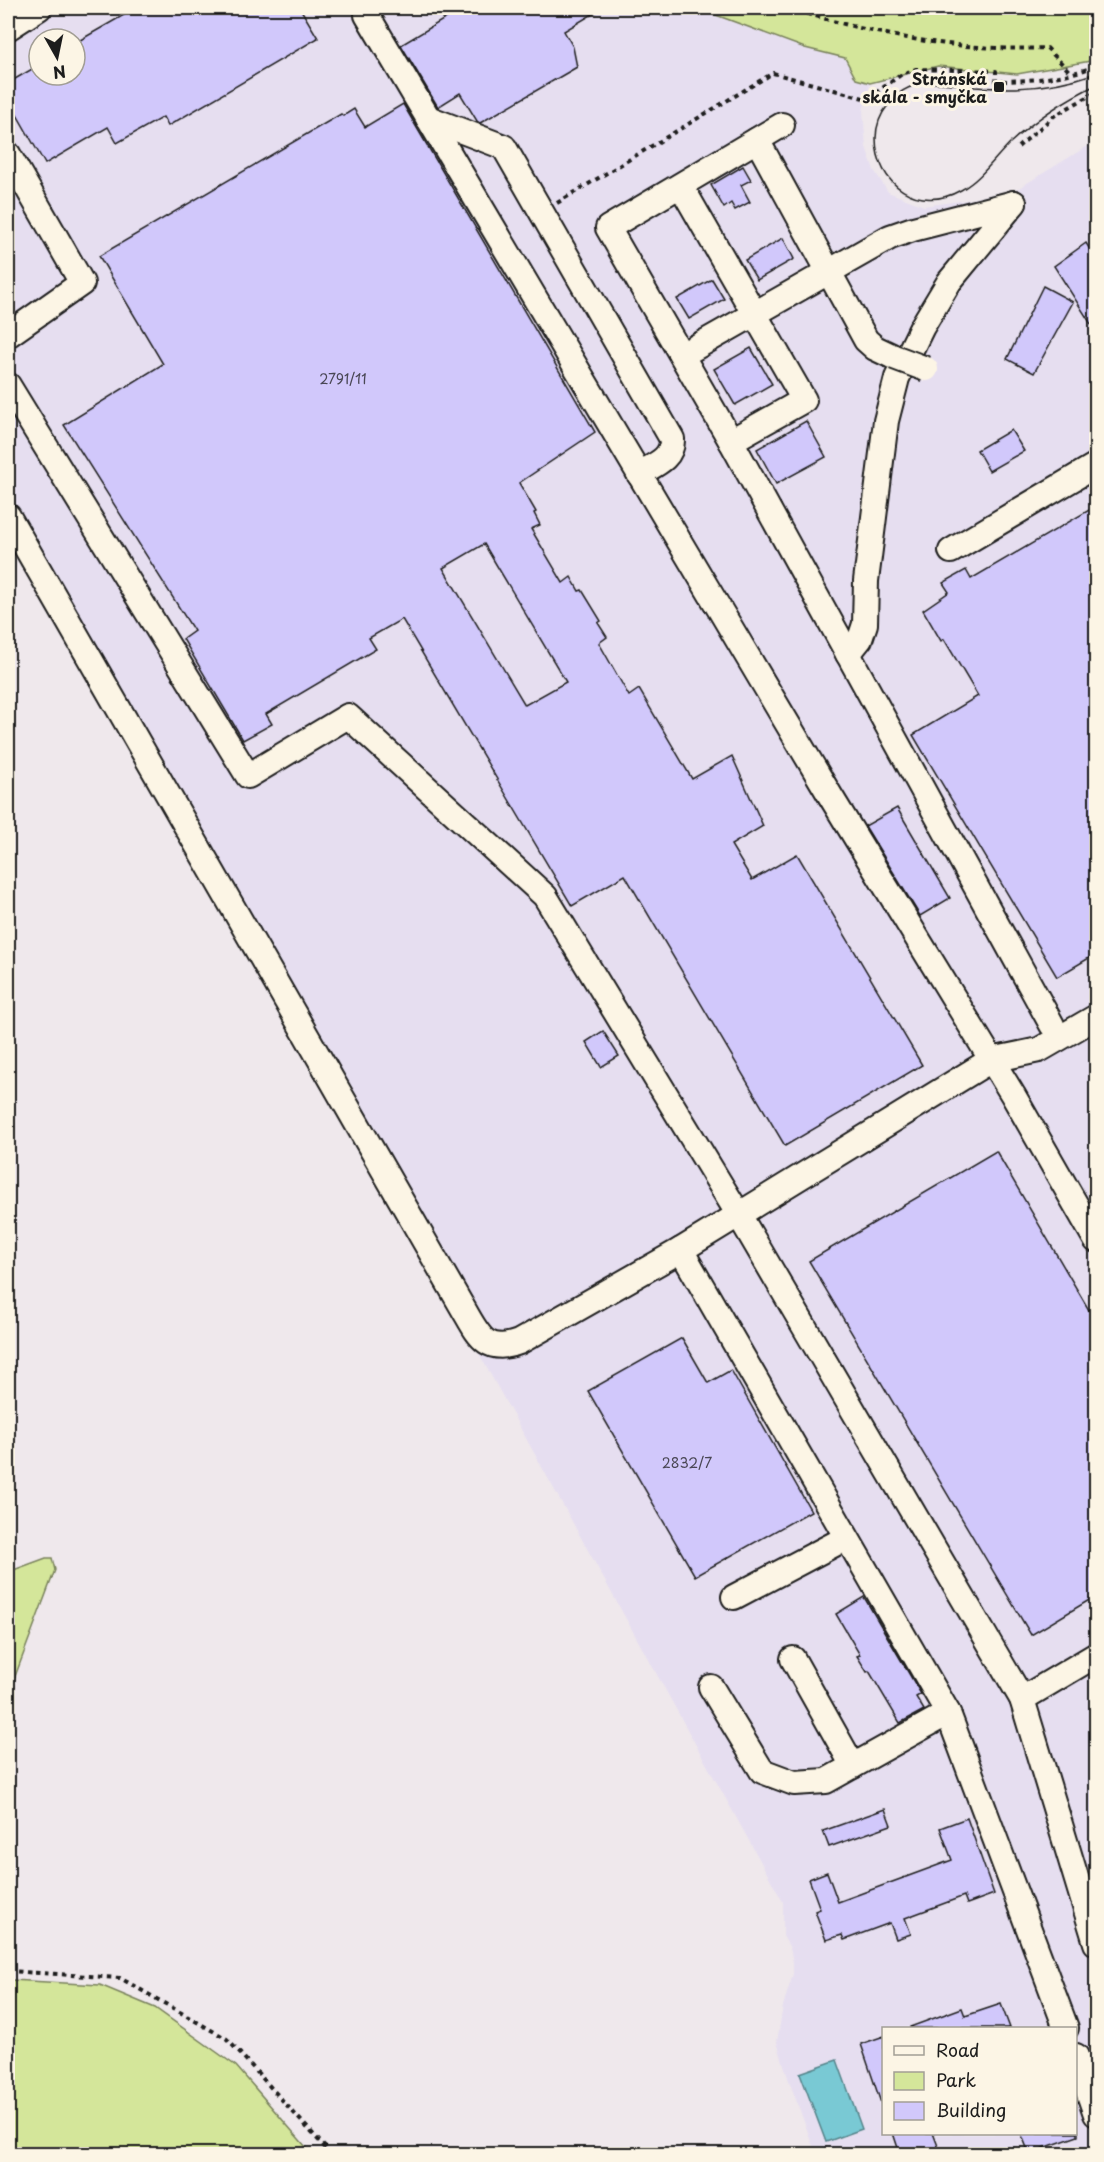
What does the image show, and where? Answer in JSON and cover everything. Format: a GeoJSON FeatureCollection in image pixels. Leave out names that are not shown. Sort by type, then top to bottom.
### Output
{"type":"FeatureCollection","features":[{"type":"Feature","properties":{"kind":"lane"},"geometry":{"type":"LineString","coordinates":[[8,28],[39,8]]}},
{"type":"Feature","properties":{"kind":"lane"},"geometry":{"type":"LineString","coordinates":[[368,15],[825,788],[991,1060],[1096,1240]]}},
{"type":"Feature","properties":{"kind":"lane"},"geometry":{"type":"LineString","coordinates":[[428,118],[504,147],[672,439],[669,454],[639,474]]}},
{"type":"Feature","properties":{"kind":"lane"},"geometry":{"type":"LineString","coordinates":[[782,125],[608,228],[731,441],[1052,1025]]}},
{"type":"Feature","properties":{"kind":"lane"},"geometry":{"type":"LineString","coordinates":[[757,140],[866,340],[875,348],[926,369]]}},
{"type":"Feature","properties":{"kind":"lane"},"geometry":{"type":"LineString","coordinates":[[8,154],[82,283],[8,335]]}},
{"type":"Feature","properties":{"kind":"lane"},"geometry":{"type":"LineString","coordinates":[[681,186],[804,400],[731,441]]}},
{"type":"Feature","properties":{"kind":"lane"},"geometry":{"type":"LineString","coordinates":[[682,355],[828,271],[901,233],[1014,203],[949,282],[922,327],[897,378],[886,421],[866,581],[866,624],[860,639],[848,654]]}},
{"type":"Feature","properties":{"kind":"lane"},"geometry":{"type":"LineString","coordinates":[[8,385],[248,776],[348,716],[545,896],[739,1215],[1022,1699],[1096,1943]]}},
{"type":"Feature","properties":{"kind":"lane"},"geometry":{"type":"LineString","coordinates":[[951,551],[1096,465]]}},
{"type":"Feature","properties":{"kind":"lane"},"geometry":{"type":"LineString","coordinates":[[8,516],[458,1300],[481,1337],[492,1345],[500,1347],[519,1342],[681,1250],[991,1060],[1096,999]]}},
{"type":"Feature","properties":{"kind":"lane"},"geometry":{"type":"LineString","coordinates":[[991,1060],[1039,1050],[1096,1017]]}},
{"type":"Feature","properties":{"kind":"lane"},"geometry":{"type":"LineString","coordinates":[[681,1250],[948,1713],[1066,2027]]}},
{"type":"Feature","properties":{"kind":"lane"},"geometry":{"type":"LineString","coordinates":[[734,1598],[846,1538]]}},
{"type":"Feature","properties":{"kind":"lane"},"geometry":{"type":"LineString","coordinates":[[1022,1699],[1096,1654]]}},
{"type":"Feature","properties":{"kind":"lane"},"geometry":{"type":"LineString","coordinates":[[793,1659],[853,1766]]}},
{"type":"Feature","properties":{"kind":"lane"},"geometry":{"type":"LineString","coordinates":[[711,1687],[762,1771],[794,1782],[826,1781],[948,1713]]}},
{"type":"Feature","properties":{"kind":"lane"},"geometry":{"type":"LineString","coordinates":[[1077,2059],[1096,2114]]}},
{"type":"Feature","properties":{"kind":"path"},"geometry":{"type":"LineString","coordinates":[[790,8],[826,20],[966,46],[1013,49],[1047,48],[1071,74]]}},
{"type":"Feature","properties":{"kind":"path"},"geometry":{"type":"LineString","coordinates":[[542,212],[773,73],[865,99],[902,74],[916,69],[996,71],[996,81],[1033,80],[1071,74],[1096,66]]}},
{"type":"Feature","properties":{"kind":"path"},"geometry":{"type":"LineString","coordinates":[[1018,147],[1054,116],[1096,92]]}},
{"type":"Feature","properties":{"kind":"path"},"geometry":{"type":"LineString","coordinates":[[8,1971],[120,1978],[227,2039],[331,2154]]}},
{"type":"Feature","properties":{"kind":"shaded area"},"geometry":{"type":"Polygon","coordinates":[[[8,8],[697,8],[805,48],[845,58],[856,79],[870,83],[863,111],[866,147],[874,170],[888,192],[924,206],[967,200],[1019,188],[1096,141],[1096,2154],[816,2154],[777,2042],[783,2006],[793,1974],[790,1948],[783,1936],[783,1902],[8,504],[8,8]]]}},
{"type":"Feature","properties":{"kind":"green space"},"geometry":{"type":"Polygon","coordinates":[[[697,8],[892,8],[919,13],[1003,8],[1096,8],[1096,60],[1017,74],[938,66],[870,83],[856,79],[845,58],[805,48],[697,8]]]}},
{"type":"Feature","properties":{"kind":"green space"},"geometry":{"type":"Polygon","coordinates":[[[46,1558],[52,1558],[55,1570],[8,1695],[8,1572],[46,1558]]]}},
{"type":"Feature","properties":{"kind":"green space"},"geometry":{"type":"Polygon","coordinates":[[[8,1981],[100,1985],[155,2008],[236,2066],[312,2154],[8,2154],[8,1981]]]}},
{"type":"Feature","properties":{"kind":"water"},"geometry":{"type":"Polygon","coordinates":[[[837,2060],[862,2129],[826,2142],[800,2073],[837,2060]]]}},
{"type":"Feature","properties":{"kind":"building"},"geometry":{"type":"Polygon","coordinates":[[[136,8],[300,8],[318,38],[168,126],[163,117],[117,143],[108,127],[45,164],[8,99],[8,83],[27,72],[27,87],[87,87],[87,36],[136,8]]]}},
{"type":"Feature","properties":{"kind":"building"},"geometry":{"type":"Polygon","coordinates":[[[463,8],[603,8],[564,31],[573,47],[577,67],[480,123],[460,93],[438,107],[401,45],[463,8]]]}},
{"type":"Feature","properties":{"kind":"building"},"geometry":{"type":"Polygon","coordinates":[[[403,104],[595,432],[519,483],[536,512],[534,513],[540,525],[531,529],[563,583],[571,577],[601,621],[598,623],[607,637],[599,643],[629,696],[639,689],[692,779],[732,756],[763,826],[731,845],[752,880],[797,854],[922,1065],[785,1146],[625,875],[572,906],[402,619],[369,638],[376,649],[266,714],[272,724],[243,740],[183,639],[194,631],[64,425],[163,364],[99,256],[341,114],[343,116],[354,109],[365,127],[403,104]],[[484,544],[443,568],[525,705],[566,682],[484,544]]]}},
{"type":"Feature","properties":{"kind":"building"},"geometry":{"type":"Polygon","coordinates":[[[743,166],[751,180],[741,185],[750,202],[735,210],[731,203],[724,208],[711,185],[743,166]]]}},
{"type":"Feature","properties":{"kind":"building"},"geometry":{"type":"Polygon","coordinates":[[[783,238],[794,259],[757,280],[745,260],[783,238]]]}},
{"type":"Feature","properties":{"kind":"building"},"geometry":{"type":"Polygon","coordinates":[[[1086,243],[1096,259],[1096,332],[1054,266],[1086,243]]]}},
{"type":"Feature","properties":{"kind":"building"},"geometry":{"type":"Polygon","coordinates":[[[712,279],[724,299],[689,319],[677,299],[712,279]]]}},
{"type":"Feature","properties":{"kind":"building"},"geometry":{"type":"Polygon","coordinates":[[[1043,286],[1073,302],[1034,373],[1007,359],[1043,286]]]}},
{"type":"Feature","properties":{"kind":"building"},"geometry":{"type":"Polygon","coordinates":[[[751,348],[772,384],[735,405],[714,369],[751,348]]]}},
{"type":"Feature","properties":{"kind":"building"},"geometry":{"type":"Polygon","coordinates":[[[806,421],[826,457],[776,484],[757,449],[806,421]]]}},
{"type":"Feature","properties":{"kind":"building"},"geometry":{"type":"Polygon","coordinates":[[[1011,430],[1024,451],[989,471],[977,450],[1011,430]]]}},
{"type":"Feature","properties":{"kind":"building"},"geometry":{"type":"Polygon","coordinates":[[[1096,506],[1096,954],[1057,977],[913,735],[978,696],[944,639],[941,641],[923,610],[949,592],[943,583],[966,570],[971,579],[1096,506]]]}},
{"type":"Feature","properties":{"kind":"building"},"geometry":{"type":"Polygon","coordinates":[[[897,808],[950,898],[920,916],[865,826],[897,808]]]}},
{"type":"Feature","properties":{"kind":"building"},"geometry":{"type":"Polygon","coordinates":[[[603,1031],[619,1056],[601,1067],[586,1042],[603,1031]]]}},
{"type":"Feature","properties":{"kind":"building"},"geometry":{"type":"Polygon","coordinates":[[[996,1151],[1096,1322],[1096,1596],[1031,1635],[809,1261],[996,1151]]]}},
{"type":"Feature","properties":{"kind":"building"},"geometry":{"type":"Polygon","coordinates":[[[682,1338],[708,1383],[731,1370],[811,1511],[695,1576],[588,1391],[682,1338]]]}},
{"type":"Feature","properties":{"kind":"building"},"geometry":{"type":"Polygon","coordinates":[[[864,1597],[921,1694],[916,1697],[924,1710],[900,1723],[869,1671],[867,1672],[857,1656],[860,1655],[836,1614],[864,1597]]]}},
{"type":"Feature","properties":{"kind":"building"},"geometry":{"type":"Polygon","coordinates":[[[885,1809],[891,1825],[829,1847],[823,1831],[885,1809]]]}},
{"type":"Feature","properties":{"kind":"building"},"geometry":{"type":"Polygon","coordinates":[[[967,1818],[994,1894],[967,1904],[964,1896],[905,1918],[911,1934],[896,1939],[890,1923],[844,1940],[842,1935],[826,1940],[815,1911],[820,1909],[809,1879],[827,1872],[838,1902],[952,1860],[940,1828],[967,1818]]]}},
{"type":"Feature","properties":{"kind":"building"},"geometry":{"type":"Polygon","coordinates":[[[1001,2004],[1010,2027],[910,2027],[962,2008],[965,2016],[1001,2004]]]}},
{"type":"Feature","properties":{"kind":"building"},"geometry":{"type":"Polygon","coordinates":[[[882,2037],[882,2103],[881,2103],[861,2044],[882,2037]]]}},
{"type":"Feature","properties":{"kind":"building"},"geometry":{"type":"Polygon","coordinates":[[[1078,2133],[1078,2136],[1029,2153],[1022,2135],[1077,2135],[1078,2133]]]}},
{"type":"Feature","properties":{"kind":"building"},"geometry":{"type":"Polygon","coordinates":[[[894,2135],[934,2135],[941,2154],[900,2154],[894,2135]]]}},
{"type":"Feature","properties":{"kind":"tram line"},"geometry":{"type":"LineString","coordinates":[[1096,73],[1067,81],[1026,87],[980,87],[928,83],[907,89],[897,95],[888,105],[878,124],[876,138],[883,169],[903,191],[930,199],[945,197],[975,180],[1010,143],[1040,118],[1096,85]]}},
{"type":"Feature","properties":{"kind":"place","name":"Stránská skála - smyčka"},"geometry":{"type":"Point","coordinates":[999,87]}}]}
